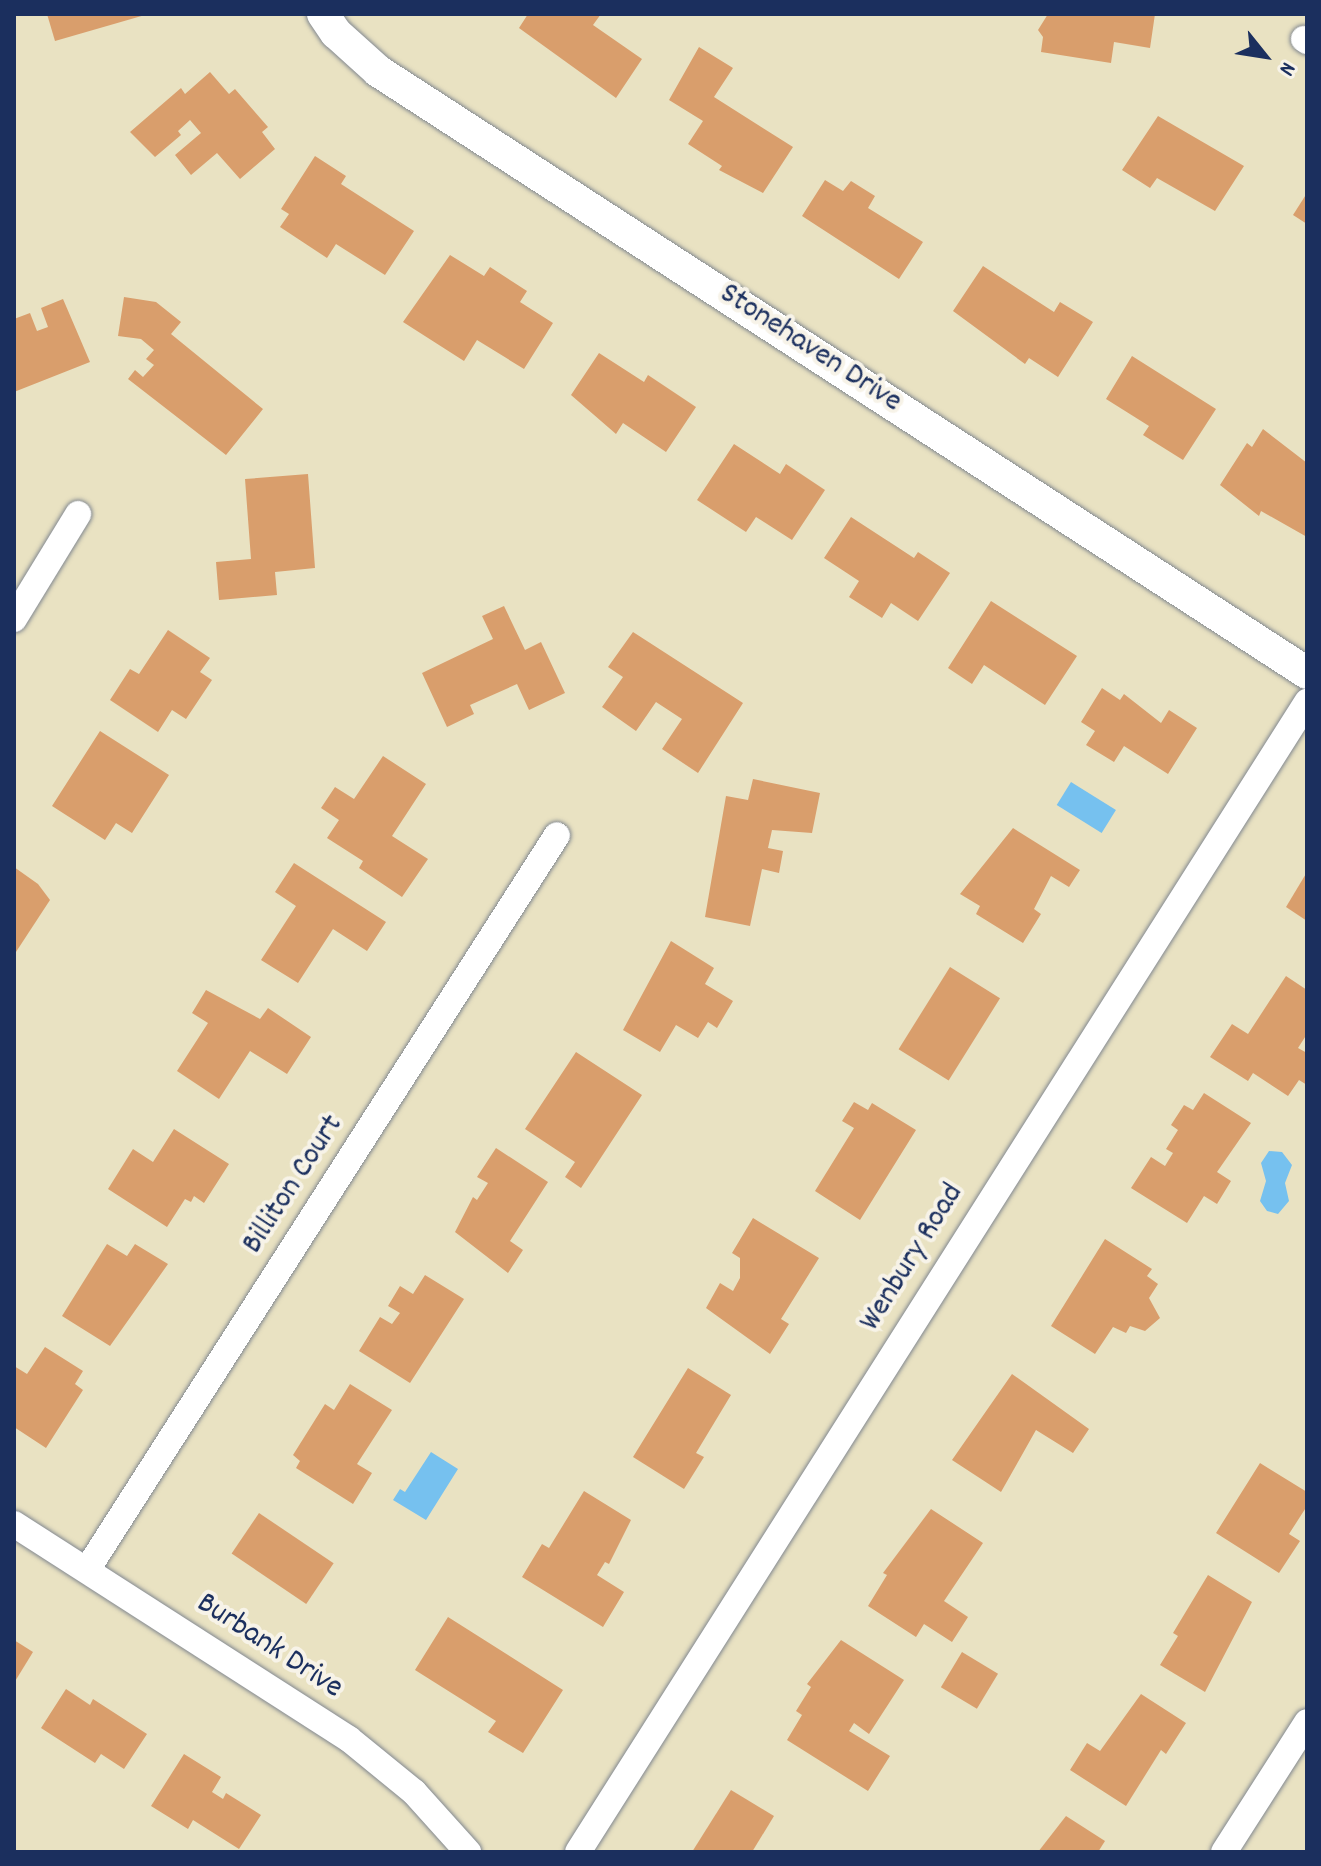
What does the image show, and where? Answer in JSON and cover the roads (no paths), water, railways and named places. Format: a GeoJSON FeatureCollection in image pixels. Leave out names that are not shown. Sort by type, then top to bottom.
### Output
{"type":"FeatureCollection","features":[{"type":"Feature","properties":{"kind":"street","name":"Stonehaven Drive"},"geometry":{"type":"LineString","coordinates":[[323,14],[336,33],[378,71],[1307,673]]}},
{"type":"Feature","properties":{"kind":"street"},"geometry":{"type":"LineString","coordinates":[[14,619],[78,514]]}},
{"type":"Feature","properties":{"kind":"street","name":"Wenbury Road"},"geometry":{"type":"LineString","coordinates":[[578,1852],[1307,702]]}},
{"type":"Feature","properties":{"kind":"street","name":"Billiton Court"},"geometry":{"type":"LineString","coordinates":[[87,1570],[557,835]]}},
{"type":"Feature","properties":{"kind":"street","name":"Burbank Drive"},"geometry":{"type":"LineString","coordinates":[[14,1524],[349,1739],[414,1792],[468,1852]]}},
{"type":"Feature","properties":{"kind":"street"},"geometry":{"type":"LineString","coordinates":[[1224,1852],[1307,1722]]}},
{"type":"Feature","properties":{"kind":"water"},"geometry":{"type":"Polygon","coordinates":[[[1071,782],[1116,810],[1102,833],[1057,805],[1071,782]]]}},
{"type":"Feature","properties":{"kind":"water"},"geometry":{"type":"Polygon","coordinates":[[[1269,1151],[1282,1152],[1292,1165],[1285,1183],[1289,1201],[1278,1214],[1267,1211],[1260,1201],[1266,1181],[1261,1163],[1269,1151]]]}},
{"type":"Feature","properties":{"kind":"water"},"geometry":{"type":"Polygon","coordinates":[[[431,1452],[458,1469],[426,1520],[393,1500],[400,1489],[405,1492],[431,1452]]]}}]}
